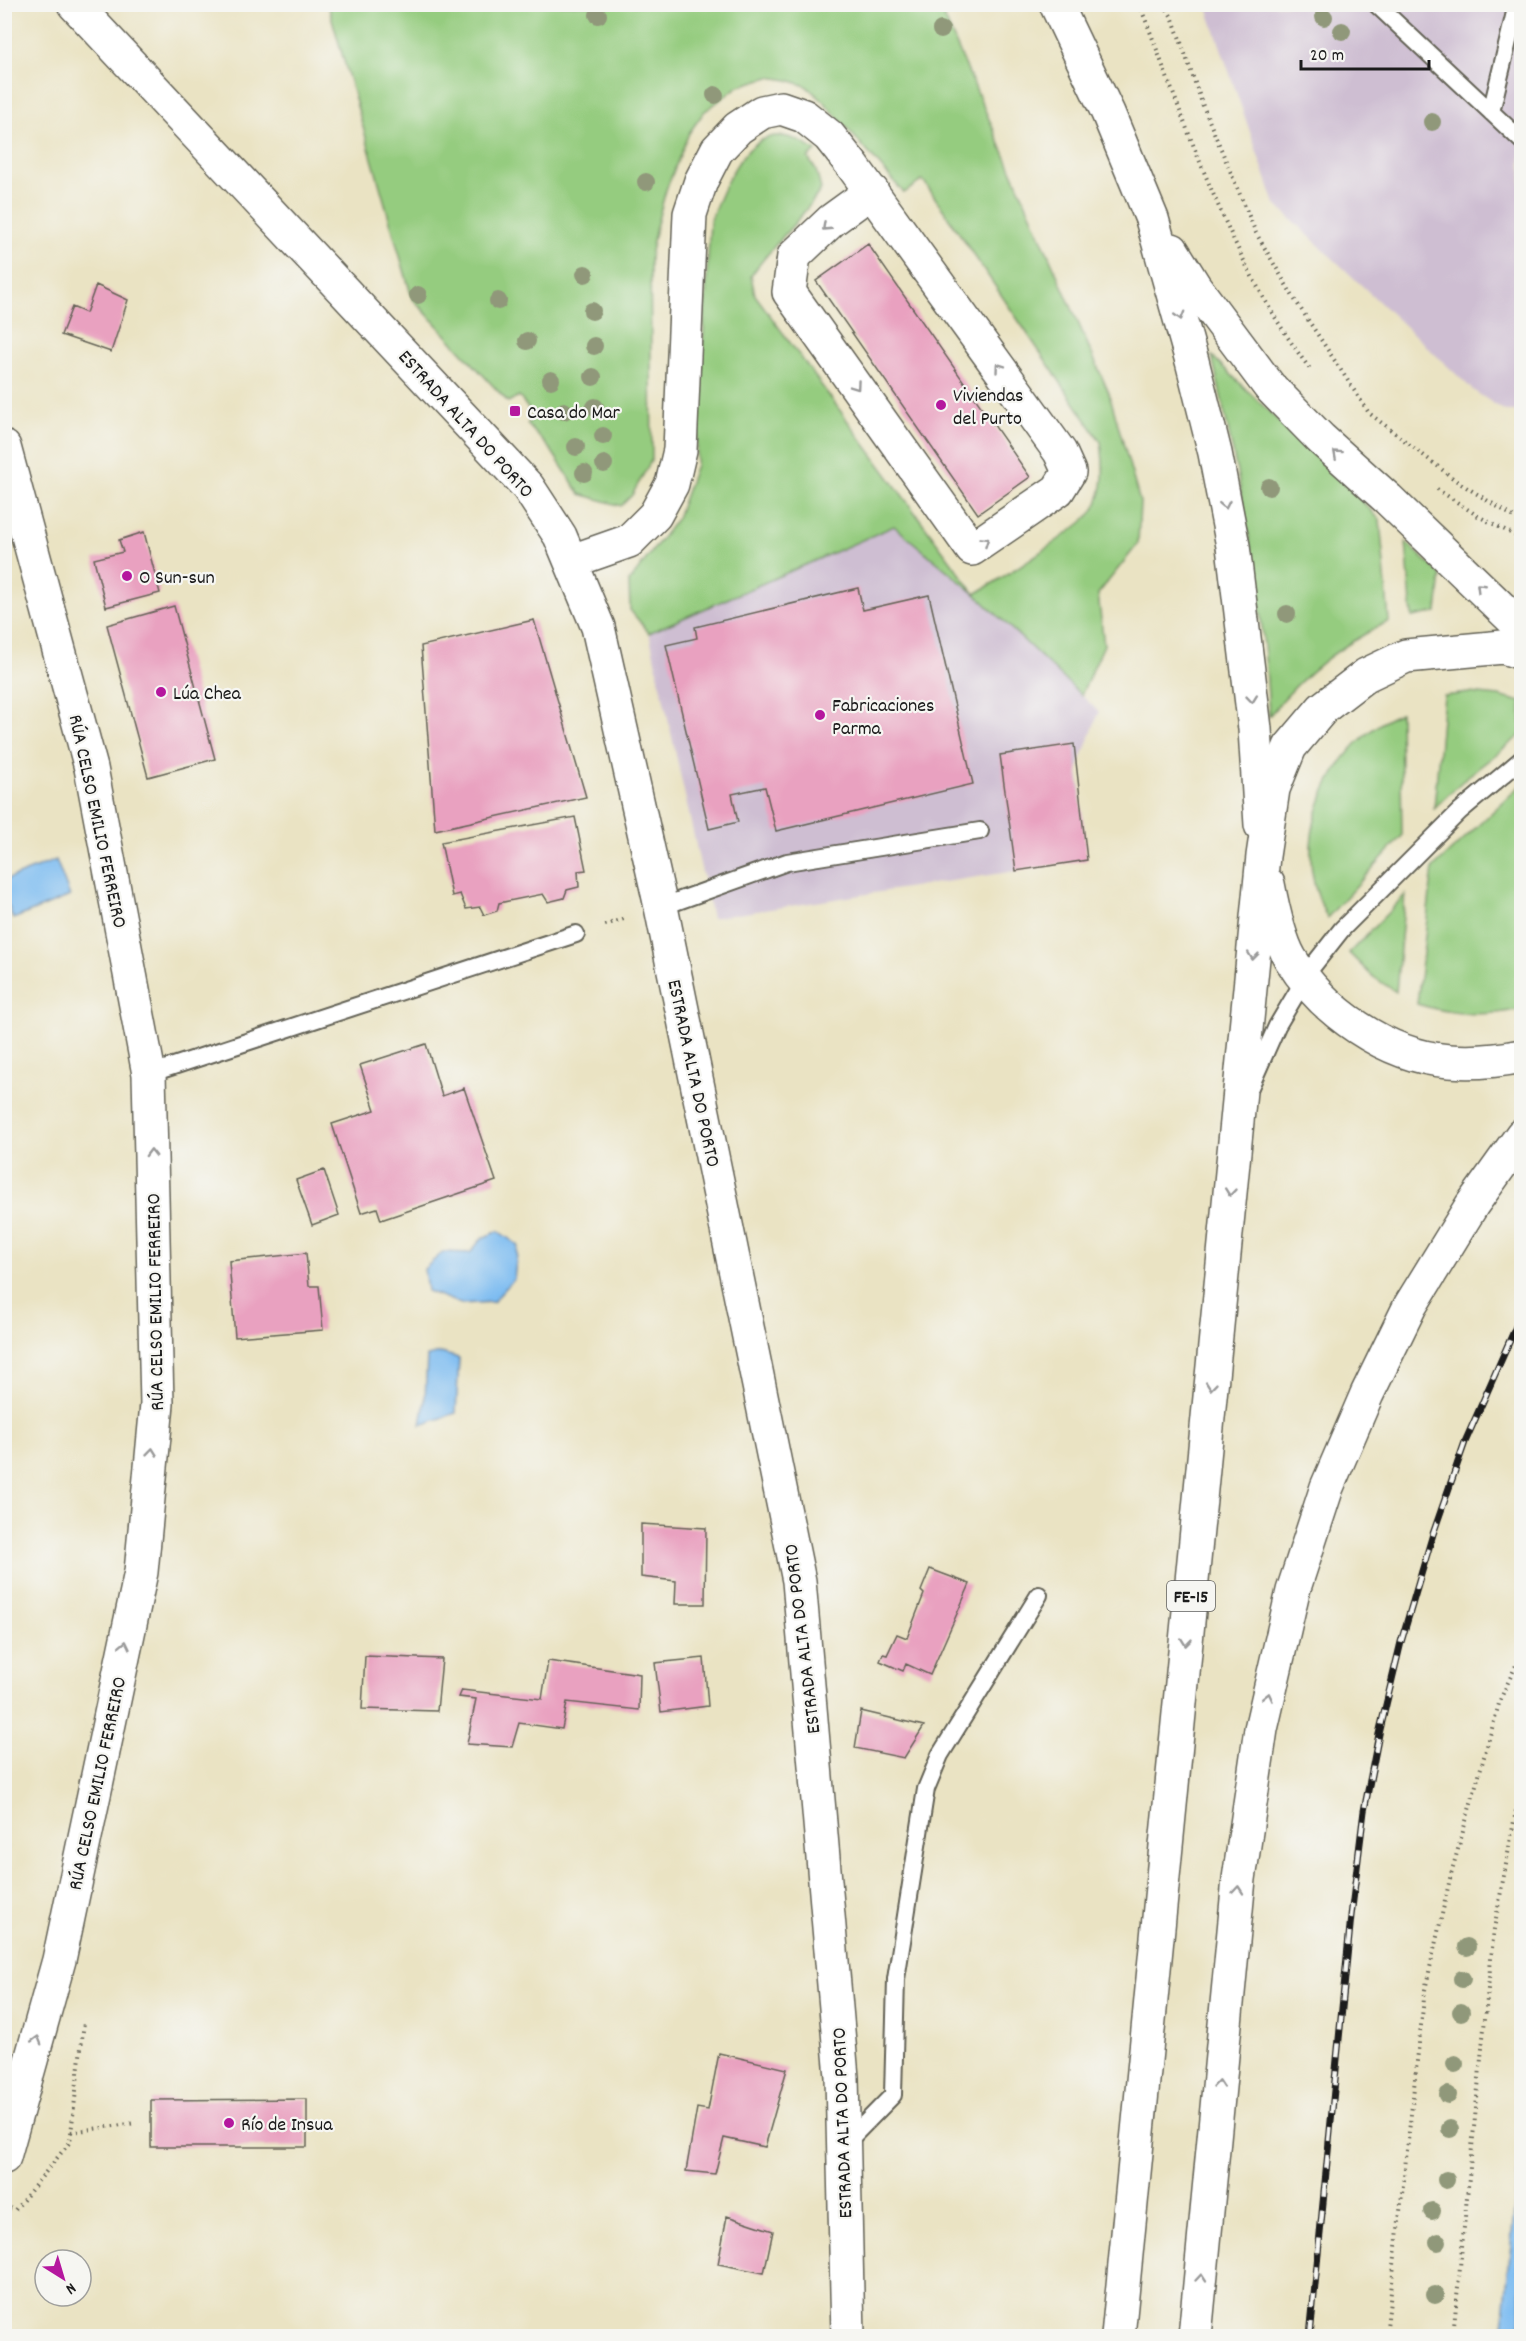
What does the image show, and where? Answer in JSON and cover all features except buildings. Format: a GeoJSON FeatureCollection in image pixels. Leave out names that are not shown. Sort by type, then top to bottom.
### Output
{"type":"FeatureCollection","features":[{"type":"Feature","properties":{"kind":"main road","name":"ESTRADA ALTA DO PORTO"},"geometry":{"type":"LineString","coordinates":[[74,4],[528,487],[560,536],[598,627],[661,908],[799,1581],[842,2077],[848,2337]]}},
{"type":"Feature","properties":{"kind":"main road"},"geometry":{"type":"LineString","coordinates":[[1056,4],[1108,113],[1152,219],[1215,453],[1233,546],[1255,729],[1263,856],[1272,906],[1290,957],[1320,998],[1359,1030],[1403,1050],[1448,1061],[1492,1062],[1521,1056]]}},
{"type":"Feature","properties":{"kind":"main road"},"geometry":{"type":"LineString","coordinates":[[572,561],[629,540],[655,515],[672,484],[680,450],[690,214],[701,181],[717,150],[738,128],[762,112],[782,108],[804,116],[829,136],[872,190],[1060,452],[1069,472],[1059,490],[972,549],[789,292],[794,256],[832,220],[872,190]]}},
{"type":"Feature","properties":{"kind":"main road"},"geometry":{"type":"LineString","coordinates":[[1152,219],[1195,287],[1269,386],[1321,439],[1521,628]]}},
{"type":"Feature","properties":{"kind":"main road","name":"RÚA CELSO EMILIO FERREIRO"},"geometry":{"type":"LineString","coordinates":[[4,447],[91,768],[149,1074],[157,1404],[141,1572],[59,1960],[4,2157]]}},
{"type":"Feature","properties":{"kind":"main road"},"geometry":{"type":"LineString","coordinates":[[1263,856],[1273,789],[1290,747],[1323,708],[1366,675],[1406,656],[1503,648],[1521,653]]}},
{"type":"Feature","properties":{"kind":"main road","name":"FE-15"},"geometry":{"type":"LineString","coordinates":[[1118,2337],[1263,856]]}},
{"type":"Feature","properties":{"kind":"main road"},"geometry":{"type":"LineString","coordinates":[[1195,2337],[1239,1879],[1261,1729],[1293,1591],[1327,1487],[1367,1394],[1410,1306],[1472,1205],[1521,1135]]}},
{"type":"Feature","properties":{"kind":"lane"},"geometry":{"type":"LineString","coordinates":[[1376,4],[1521,141]]}},
{"type":"Feature","properties":{"kind":"lane"},"geometry":{"type":"LineString","coordinates":[[1491,112],[1516,4]]}},
{"type":"Feature","properties":{"kind":"lane"},"geometry":{"type":"LineString","coordinates":[[1235,1139],[1250,1085],[1276,1026],[1306,978],[1342,929],[1460,811],[1521,759]]}},
{"type":"Feature","properties":{"kind":"lane"},"geometry":{"type":"LineString","coordinates":[[661,908],[787,862],[980,831]]}},
{"type":"Feature","properties":{"kind":"lane"},"geometry":{"type":"LineString","coordinates":[[149,1074],[576,934]]}},
{"type":"Feature","properties":{"kind":"lane"},"geometry":{"type":"LineString","coordinates":[[844,2146],[893,2095],[896,1979],[926,1789],[940,1755],[1039,1595]]}},
{"type":"Feature","properties":{"kind":"lane"},"geometry":{"type":"LineString","coordinates":[[4,2060],[23,2091]]}},
{"type":"Feature","properties":{"kind":"path"},"geometry":{"type":"LineString","coordinates":[[1164,4],[1173,19],[1203,106],[1256,233],[1295,300],[1369,413],[1458,482],[1521,522]]}},
{"type":"Feature","properties":{"kind":"path"},"geometry":{"type":"LineString","coordinates":[[1140,7],[1197,157],[1248,270],[1270,310],[1315,375]]}},
{"type":"Feature","properties":{"kind":"path"},"geometry":{"type":"LineString","coordinates":[[1429,483],[1478,516],[1521,539]]}},
{"type":"Feature","properties":{"kind":"path"},"geometry":{"type":"LineString","coordinates":[[576,934],[661,908]]}},
{"type":"Feature","properties":{"kind":"path"},"geometry":{"type":"LineString","coordinates":[[1386,2337],[1425,1990],[1451,1874],[1500,1700],[1521,1652]]}},
{"type":"Feature","properties":{"kind":"path"},"geometry":{"type":"LineString","coordinates":[[1453,2337],[1494,1929],[1521,1778]]}},
{"type":"Feature","properties":{"kind":"path"},"geometry":{"type":"LineString","coordinates":[[4,2206],[15,2210],[70,2142],[85,2014]]}},
{"type":"Feature","properties":{"kind":"path"},"geometry":{"type":"LineString","coordinates":[[71,2132],[136,2123]]}},
{"type":"Feature","properties":{"kind":"shaded area"},"geometry":{"type":"Polygon","coordinates":[[[1206,5],[1521,5],[1521,411],[1505,411],[1474,391],[1275,204],[1206,5]]]}},
{"type":"Feature","properties":{"kind":"shaded area"},"geometry":{"type":"Polygon","coordinates":[[[894,526],[975,594],[1099,712],[1078,768],[1087,860],[712,918],[649,633],[894,526]]]}},
{"type":"Feature","properties":{"kind":"green space"},"geometry":{"type":"Polygon","coordinates":[[[328,5],[939,5],[1109,393],[1140,502],[1138,544],[1098,594],[1104,645],[1081,695],[975,594],[1057,541],[1093,511],[1102,486],[1101,442],[923,180],[904,193],[823,101],[806,86],[788,80],[769,77],[739,86],[704,112],[689,133],[666,190],[650,257],[652,459],[632,495],[621,506],[580,494],[551,450],[527,424],[534,417],[519,396],[508,402],[412,298],[328,5]]]}},
{"type":"Feature","properties":{"kind":"green space"},"geometry":{"type":"Polygon","coordinates":[[[776,136],[792,138],[816,151],[808,158],[816,170],[821,189],[805,212],[751,276],[755,295],[975,594],[894,526],[649,633],[630,610],[629,582],[677,518],[696,465],[710,222],[726,183],[742,157],[752,146],[764,139],[776,136]]]}},
{"type":"Feature","properties":{"kind":"green space"},"geometry":{"type":"Polygon","coordinates":[[[1212,356],[1291,433],[1325,462],[1380,520],[1389,621],[1324,661],[1296,686],[1269,716],[1262,625],[1249,535],[1212,356]]]}},
{"type":"Feature","properties":{"kind":"green space"},"geometry":{"type":"Polygon","coordinates":[[[1406,542],[1441,575],[1437,612],[1412,617],[1406,542]]]}},
{"type":"Feature","properties":{"kind":"green space"},"geometry":{"type":"Polygon","coordinates":[[[1469,693],[1499,696],[1521,702],[1521,735],[1467,777],[1434,808],[1444,696],[1469,693]]]}},
{"type":"Feature","properties":{"kind":"green space"},"geometry":{"type":"Polygon","coordinates":[[[1400,713],[1402,836],[1327,918],[1314,883],[1311,858],[1312,833],[1318,808],[1328,784],[1358,742],[1378,725],[1400,713]]]}},
{"type":"Feature","properties":{"kind":"green space"},"geometry":{"type":"Polygon","coordinates":[[[1521,785],[1521,1009],[1469,1014],[1443,1011],[1417,1004],[1433,868],[1521,785]]]}},
{"type":"Feature","properties":{"kind":"green space"},"geometry":{"type":"Polygon","coordinates":[[[1405,895],[1396,992],[1372,976],[1349,953],[1405,895]]]}},
{"type":"Feature","properties":{"kind":"water"},"geometry":{"type":"Polygon","coordinates":[[[56,860],[70,896],[13,919],[5,897],[5,880],[56,860]]]}},
{"type":"Feature","properties":{"kind":"water"},"geometry":{"type":"Polygon","coordinates":[[[498,1231],[518,1245],[514,1279],[493,1302],[461,1304],[427,1291],[424,1269],[443,1252],[470,1253],[482,1238],[498,1231]]]}},
{"type":"Feature","properties":{"kind":"water"},"geometry":{"type":"Polygon","coordinates":[[[441,1353],[459,1358],[456,1413],[421,1425],[425,1400],[427,1356],[441,1353]]]}},
{"type":"Feature","properties":{"kind":"water"},"geometry":{"type":"Polygon","coordinates":[[[1521,2141],[1521,2336],[1502,2336],[1521,2141]]]}},
{"type":"Feature","properties":{"kind":"railway"},"geometry":{"type":"LineString","coordinates":[[1310,2336],[1351,1916],[1364,1811],[1379,1734],[1401,1642],[1433,1534],[1465,1442],[1522,1313]]}},
{"type":"Feature","properties":{"kind":"place","name":"Viviendas del Purto"},"geometry":{"type":"Point","coordinates":[941,405]}},
{"type":"Feature","properties":{"kind":"place","name":"Casa do Mar"},"geometry":{"type":"Point","coordinates":[515,411]}},
{"type":"Feature","properties":{"kind":"place","name":"O Sun-sun"},"geometry":{"type":"Point","coordinates":[127,576]}},
{"type":"Feature","properties":{"kind":"place","name":"Lúa Chea"},"geometry":{"type":"Point","coordinates":[161,692]}},
{"type":"Feature","properties":{"kind":"place","name":"Fabricaciones Parma"},"geometry":{"type":"Point","coordinates":[820,715]}},
{"type":"Feature","properties":{"kind":"place","name":"Río de Insua"},"geometry":{"type":"Point","coordinates":[229,2123]}}]}
